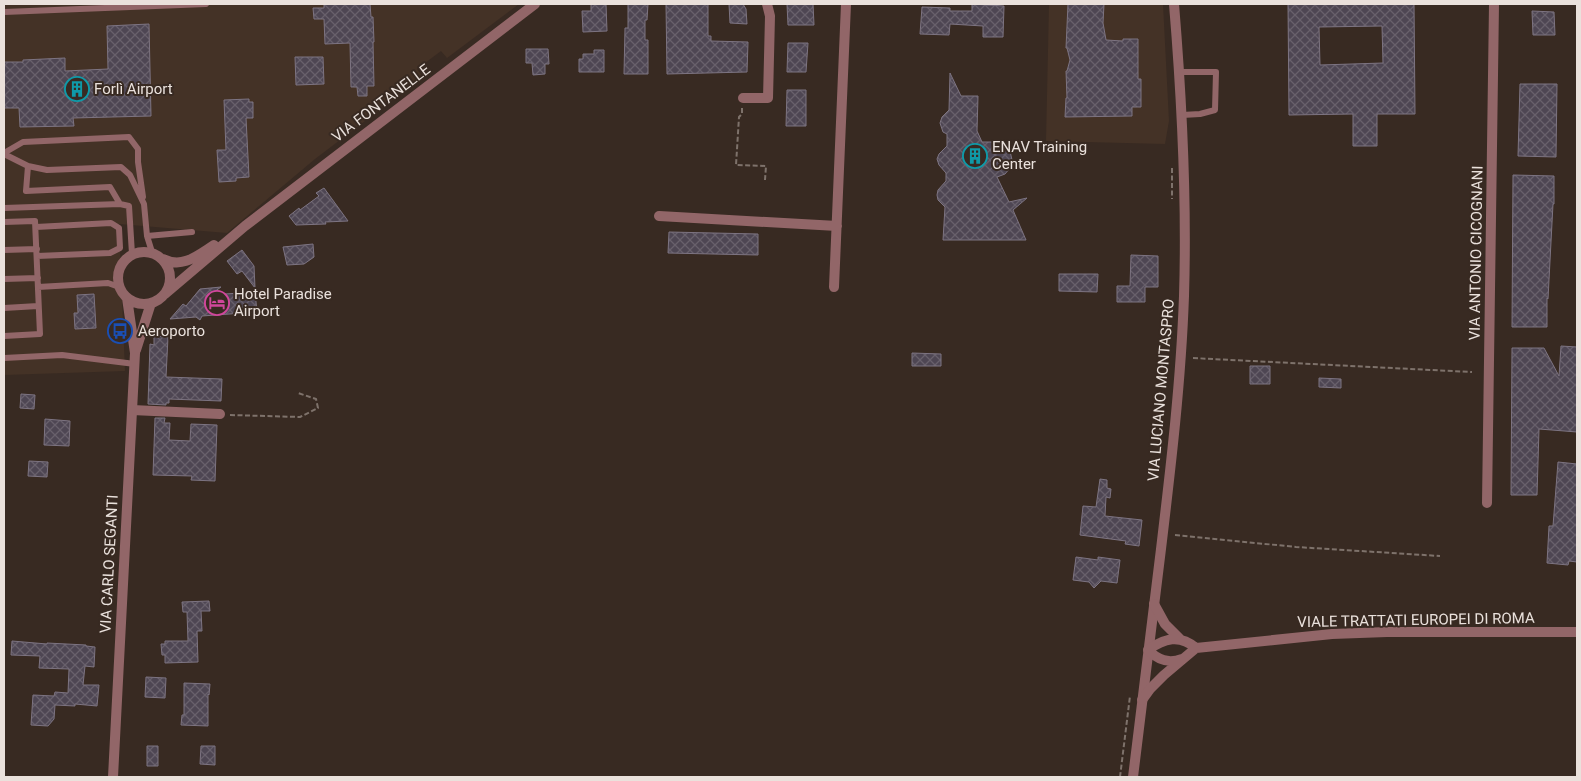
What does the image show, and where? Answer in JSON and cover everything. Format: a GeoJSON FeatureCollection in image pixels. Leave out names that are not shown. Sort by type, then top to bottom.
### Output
{"type":"FeatureCollection","features":[{"type":"Feature","properties":{"kind":"street","name":"VIA FONTANELLE"},"geometry":{"type":"LineString","coordinates":[[165,294],[244,226],[535,4]]}},
{"type":"Feature","properties":{"kind":"street"},"geometry":{"type":"LineString","coordinates":[[743,98],[768,98],[770,16],[767,4]]}},
{"type":"Feature","properties":{"kind":"street"},"geometry":{"type":"LineString","coordinates":[[834,287],[846,4]]}},
{"type":"Feature","properties":{"kind":"street","name":"VIA LUCIANO MONTASPRO"},"geometry":{"type":"LineString","coordinates":[[1132,777],[1169,481],[1184,297],[1185,209],[1182,115],[1174,4]]}},
{"type":"Feature","properties":{"kind":"street","name":"VIA ANTONIO CICOGNANI"},"geometry":{"type":"LineString","coordinates":[[1487,503],[1494,4]]}},
{"type":"Feature","properties":{"kind":"street"},"geometry":{"type":"LineString","coordinates":[[659,216],[837,226]]}},
{"type":"Feature","properties":{"kind":"street","name":"VIA FONTANELLE"},"geometry":{"type":"LineString","coordinates":[[163,259],[171,263],[177,263],[191,259],[244,226]]}},
{"type":"Feature","properties":{"kind":"street"},"geometry":{"type":"LineString","coordinates":[[143,251],[152,252],[163,259],[168,266],[169,286],[165,294],[152,303],[141,304],[127,298],[119,286],[117,277],[119,268],[124,260],[132,254],[143,251]]}},
{"type":"Feature","properties":{"kind":"street","name":"VIA CARLO SEGANTI"},"geometry":{"type":"LineString","coordinates":[[113,777],[135,358],[127,298]]}},
{"type":"Feature","properties":{"kind":"street","name":"VIA CARLO SEGANTI"},"geometry":{"type":"LineString","coordinates":[[135,358],[152,303]]}},
{"type":"Feature","properties":{"kind":"street"},"geometry":{"type":"LineString","coordinates":[[132,410],[220,414]]}},
{"type":"Feature","properties":{"kind":"street"},"geometry":{"type":"LineString","coordinates":[[1154,604],[1165,624],[1180,640]]}},
{"type":"Feature","properties":{"kind":"street","name":"VIALE TRATTATI EUROPEI DI ROMA"},"geometry":{"type":"LineString","coordinates":[[1196,648],[1332,634],[1577,632]]}},
{"type":"Feature","properties":{"kind":"street"},"geometry":{"type":"LineString","coordinates":[[1142,700],[1157,682],[1196,648],[1190,642],[1163,640],[1148,650],[1162,661],[1176,661],[1184,658]]}},
{"type":"Feature","properties":{"kind":"lane"},"geometry":{"type":"LineString","coordinates":[[4,12],[206,4]]}},
{"type":"Feature","properties":{"kind":"lane"},"geometry":{"type":"LineString","coordinates":[[1179,72],[1216,72],[1215,110],[1200,114],[1182,115]]}},
{"type":"Feature","properties":{"kind":"lane"},"geometry":{"type":"LineString","coordinates":[[4,153],[23,142],[128,137],[138,149],[147,236],[152,252]]}},
{"type":"Feature","properties":{"kind":"lane"},"geometry":{"type":"LineString","coordinates":[[4,153],[28,166],[47,170],[121,167],[130,175],[144,204]]}},
{"type":"Feature","properties":{"kind":"lane"},"geometry":{"type":"LineString","coordinates":[[28,166],[26,191],[110,187],[120,204]]}},
{"type":"Feature","properties":{"kind":"lane"},"geometry":{"type":"LineString","coordinates":[[4,208],[120,204],[129,206],[132,254]]}},
{"type":"Feature","properties":{"kind":"lane"},"geometry":{"type":"LineString","coordinates":[[4,222],[35,221],[40,334],[4,336]]}},
{"type":"Feature","properties":{"kind":"lane"},"geometry":{"type":"LineString","coordinates":[[36,227],[111,223],[119,228],[120,248],[110,252],[37,256]]}},
{"type":"Feature","properties":{"kind":"lane"},"geometry":{"type":"LineString","coordinates":[[147,236],[192,232]]}},
{"type":"Feature","properties":{"kind":"lane"},"geometry":{"type":"LineString","coordinates":[[4,250],[37,249]]}},
{"type":"Feature","properties":{"kind":"lane"},"geometry":{"type":"LineString","coordinates":[[4,279],[38,278]]}},
{"type":"Feature","properties":{"kind":"lane"},"geometry":{"type":"LineString","coordinates":[[38,287],[108,283],[119,286]]}},
{"type":"Feature","properties":{"kind":"lane"},"geometry":{"type":"LineString","coordinates":[[4,308],[38,306]]}},
{"type":"Feature","properties":{"kind":"lane"},"geometry":{"type":"LineString","coordinates":[[4,358],[62,354],[135,358]]}},
{"type":"Feature","properties":{"kind":"path"},"geometry":{"type":"LineString","coordinates":[[743,98],[742,114],[739,117],[736,165],[766,166],[766,180]]}},
{"type":"Feature","properties":{"kind":"path"},"geometry":{"type":"LineString","coordinates":[[1171,160],[1172,200]]}},
{"type":"Feature","properties":{"kind":"path"},"geometry":{"type":"LineString","coordinates":[[1180,358],[1472,372]]}},
{"type":"Feature","properties":{"kind":"path"},"geometry":{"type":"LineString","coordinates":[[220,414],[300,417],[318,408],[316,399],[298,393]]}},
{"type":"Feature","properties":{"kind":"path"},"geometry":{"type":"LineString","coordinates":[[1162,533],[1296,547],[1440,556]]}},
{"type":"Feature","properties":{"kind":"path"},"geometry":{"type":"LineString","coordinates":[[1120,777],[1131,689]]}},
{"type":"Feature","properties":{"kind":"shaded area"},"geometry":{"type":"Polygon","coordinates":[[[4,4],[519,4],[447,58],[441,51],[417,69],[423,77],[315,159],[227,233],[119,224],[125,371],[4,375],[4,4]]]}},
{"type":"Feature","properties":{"kind":"shaded area"},"geometry":{"type":"Polygon","coordinates":[[[1049,4],[1163,4],[1169,121],[1165,144],[1046,141],[1049,4]]]}},
{"type":"Feature","properties":{"kind":"building"},"geometry":{"type":"Polygon","coordinates":[[[324,4],[370,4],[371,17],[373,17],[374,86],[367,86],[367,96],[358,96],[357,87],[351,87],[350,43],[325,44],[324,19],[314,19],[313,8],[324,8],[324,4]]]}},
{"type":"Feature","properties":{"kind":"building"},"geometry":{"type":"Polygon","coordinates":[[[591,4],[606,4],[607,31],[583,32],[582,11],[591,11],[591,4]]]}},
{"type":"Feature","properties":{"kind":"building"},"geometry":{"type":"Polygon","coordinates":[[[628,4],[648,4],[647,20],[645,20],[645,40],[648,40],[648,74],[624,74],[625,28],[628,28],[628,4]]]}},
{"type":"Feature","properties":{"kind":"building"},"geometry":{"type":"Polygon","coordinates":[[[666,4],[708,4],[708,36],[711,36],[711,41],[748,42],[747,72],[667,74],[666,4]]]}},
{"type":"Feature","properties":{"kind":"building"},"geometry":{"type":"Polygon","coordinates":[[[729,4],[743,4],[746,9],[747,24],[730,23],[729,4]]]}},
{"type":"Feature","properties":{"kind":"building"},"geometry":{"type":"Polygon","coordinates":[[[787,4],[813,4],[814,25],[788,25],[787,4]]]}},
{"type":"Feature","properties":{"kind":"building"},"geometry":{"type":"Polygon","coordinates":[[[972,4],[1004,6],[1003,37],[983,37],[983,26],[950,24],[949,35],[920,34],[922,7],[950,8],[950,11],[972,11],[972,4]]]}},
{"type":"Feature","properties":{"kind":"building"},"geometry":{"type":"Polygon","coordinates":[[[1068,4],[1104,4],[1103,23],[1106,40],[1123,41],[1123,39],[1138,39],[1138,79],[1141,79],[1141,107],[1132,107],[1132,116],[1065,117],[1067,98],[1066,71],[1070,60],[1066,48],[1068,4]]]}},
{"type":"Feature","properties":{"kind":"building"},"geometry":{"type":"Polygon","coordinates":[[[1288,4],[1414,4],[1415,114],[1377,114],[1377,146],[1353,146],[1353,114],[1289,115],[1288,4]],[[1382,26],[1319,27],[1320,65],[1383,63],[1382,26]]]}},
{"type":"Feature","properties":{"kind":"building"},"geometry":{"type":"Polygon","coordinates":[[[1532,11],[1554,12],[1555,35],[1533,35],[1532,11]]]}},
{"type":"Feature","properties":{"kind":"building","name":"Forlì Airport"},"geometry":{"type":"Polygon","coordinates":[[[149,24],[151,116],[73,118],[74,126],[20,127],[19,108],[4,108],[4,62],[65,58],[65,71],[108,69],[107,26],[149,24]]]}},
{"type":"Feature","properties":{"kind":"building"},"geometry":{"type":"Polygon","coordinates":[[[788,43],[808,43],[806,72],[787,72],[788,43]]]}},
{"type":"Feature","properties":{"kind":"building"},"geometry":{"type":"Polygon","coordinates":[[[526,49],[548,49],[549,64],[545,64],[545,74],[533,75],[532,63],[526,63],[526,49]]]}},
{"type":"Feature","properties":{"kind":"building"},"geometry":{"type":"Polygon","coordinates":[[[594,50],[604,50],[604,72],[579,72],[579,59],[583,59],[583,54],[594,54],[594,50]]]}},
{"type":"Feature","properties":{"kind":"building"},"geometry":{"type":"Polygon","coordinates":[[[295,57],[323,57],[324,84],[296,85],[295,57]]]}},
{"type":"Feature","properties":{"kind":"building","name":"ENAV Training Center"},"geometry":{"type":"Polygon","coordinates":[[[950,73],[961,96],[978,96],[977,131],[982,142],[1000,142],[1007,146],[1010,151],[1012,160],[1010,168],[1005,174],[997,177],[1009,202],[1027,198],[1013,210],[1026,240],[943,240],[945,207],[938,200],[937,195],[938,190],[946,181],[946,173],[939,165],[937,159],[947,146],[947,134],[943,132],[940,123],[942,117],[949,110],[950,73]]]}},
{"type":"Feature","properties":{"kind":"building"},"geometry":{"type":"Polygon","coordinates":[[[1520,84],[1557,84],[1556,157],[1518,156],[1520,84]]]}},
{"type":"Feature","properties":{"kind":"building"},"geometry":{"type":"Polygon","coordinates":[[[787,90],[806,90],[806,126],[786,126],[787,90]]]}},
{"type":"Feature","properties":{"kind":"building"},"geometry":{"type":"Polygon","coordinates":[[[249,99],[249,102],[253,102],[253,118],[246,118],[249,177],[236,178],[236,181],[219,182],[217,150],[226,150],[224,100],[249,99]]]}},
{"type":"Feature","properties":{"kind":"building"},"geometry":{"type":"Polygon","coordinates":[[[1513,175],[1554,176],[1547,327],[1512,327],[1513,175]]]}},
{"type":"Feature","properties":{"kind":"building"},"geometry":{"type":"Polygon","coordinates":[[[324,188],[348,221],[296,225],[289,216],[319,196],[316,193],[324,188]]]}},
{"type":"Feature","properties":{"kind":"building"},"geometry":{"type":"Polygon","coordinates":[[[669,232],[758,234],[758,255],[668,253],[669,232]]]}},
{"type":"Feature","properties":{"kind":"building"},"geometry":{"type":"Polygon","coordinates":[[[313,244],[314,257],[304,264],[287,265],[283,247],[313,244]]]}},
{"type":"Feature","properties":{"kind":"building"},"geometry":{"type":"Polygon","coordinates":[[[242,250],[254,266],[255,288],[242,271],[237,274],[227,261],[242,250]]]}},
{"type":"Feature","properties":{"kind":"building"},"geometry":{"type":"Polygon","coordinates":[[[1131,255],[1158,256],[1158,287],[1145,287],[1145,302],[1117,302],[1117,286],[1130,286],[1131,255]]]}},
{"type":"Feature","properties":{"kind":"building"},"geometry":{"type":"Polygon","coordinates":[[[1059,274],[1098,274],[1097,292],[1059,291],[1059,274]]]}},
{"type":"Feature","properties":{"kind":"building","name":"Hotel Paradise Airport"},"geometry":{"type":"Polygon","coordinates":[[[221,287],[210,295],[255,292],[257,312],[202,316],[200,320],[196,317],[170,319],[183,304],[186,306],[200,289],[221,287]]]}},
{"type":"Feature","properties":{"kind":"building"},"geometry":{"type":"Polygon","coordinates":[[[94,294],[96,328],[75,329],[74,313],[78,313],[77,295],[94,294]]]}},
{"type":"Feature","properties":{"kind":"building"},"geometry":{"type":"Polygon","coordinates":[[[154,336],[168,337],[166,377],[222,379],[221,401],[169,399],[169,403],[166,403],[166,405],[148,404],[150,344],[154,345],[154,336]]]}},
{"type":"Feature","properties":{"kind":"building"},"geometry":{"type":"Polygon","coordinates":[[[1561,346],[1577,347],[1577,432],[1539,429],[1537,495],[1511,495],[1512,348],[1544,348],[1559,376],[1561,346]]]}},
{"type":"Feature","properties":{"kind":"building"},"geometry":{"type":"Polygon","coordinates":[[[912,353],[941,354],[941,366],[912,366],[912,353]]]}},
{"type":"Feature","properties":{"kind":"building"},"geometry":{"type":"Polygon","coordinates":[[[1250,366],[1270,366],[1270,384],[1250,384],[1250,366]]]}},
{"type":"Feature","properties":{"kind":"building"},"geometry":{"type":"Polygon","coordinates":[[[1319,378],[1341,379],[1341,388],[1319,387],[1319,378]]]}},
{"type":"Feature","properties":{"kind":"building"},"geometry":{"type":"Polygon","coordinates":[[[21,394],[35,395],[34,409],[20,408],[21,394]]]}},
{"type":"Feature","properties":{"kind":"building"},"geometry":{"type":"Polygon","coordinates":[[[155,418],[165,418],[164,423],[170,423],[169,440],[190,441],[191,424],[217,425],[215,481],[191,480],[192,476],[153,475],[155,418]]]}},
{"type":"Feature","properties":{"kind":"building"},"geometry":{"type":"Polygon","coordinates":[[[45,419],[70,421],[69,446],[44,445],[45,419]]]}},
{"type":"Feature","properties":{"kind":"building"},"geometry":{"type":"Polygon","coordinates":[[[29,461],[48,462],[47,477],[28,476],[29,461]]]}},
{"type":"Feature","properties":{"kind":"building"},"geometry":{"type":"Polygon","coordinates":[[[1558,462],[1577,464],[1577,562],[1569,561],[1568,565],[1547,563],[1549,526],[1553,526],[1558,462]]]}},
{"type":"Feature","properties":{"kind":"building"},"geometry":{"type":"Polygon","coordinates":[[[1100,479],[1107,480],[1107,488],[1111,489],[1110,498],[1106,497],[1105,516],[1142,520],[1139,546],[1125,544],[1126,541],[1080,535],[1083,506],[1096,507],[1100,479]]]}},
{"type":"Feature","properties":{"kind":"building"},"geometry":{"type":"Polygon","coordinates":[[[1076,557],[1120,560],[1117,583],[1101,581],[1094,588],[1089,582],[1073,580],[1076,557]]]}},
{"type":"Feature","properties":{"kind":"building"},"geometry":{"type":"Polygon","coordinates":[[[209,601],[210,611],[201,611],[202,631],[197,631],[198,662],[165,663],[165,655],[162,655],[161,644],[165,644],[165,641],[188,641],[187,612],[183,612],[182,602],[209,601]]]}},
{"type":"Feature","properties":{"kind":"building"},"geometry":{"type":"Polygon","coordinates":[[[12,641],[95,647],[94,667],[85,666],[83,685],[99,685],[97,706],[55,705],[54,719],[48,726],[31,725],[33,695],[54,696],[55,692],[68,693],[69,669],[39,668],[40,656],[11,655],[12,641]]]}},
{"type":"Feature","properties":{"kind":"building"},"geometry":{"type":"Polygon","coordinates":[[[146,677],[166,678],[165,698],[145,697],[146,677]]]}},
{"type":"Feature","properties":{"kind":"building"},"geometry":{"type":"Polygon","coordinates":[[[184,683],[210,684],[208,694],[208,726],[181,725],[182,715],[184,715],[184,683]]]}},
{"type":"Feature","properties":{"kind":"building"},"geometry":{"type":"Polygon","coordinates":[[[147,746],[158,746],[158,766],[147,766],[147,746]]]}},
{"type":"Feature","properties":{"kind":"building"},"geometry":{"type":"Polygon","coordinates":[[[201,746],[215,746],[215,765],[200,764],[201,746]]]}},
{"type":"Feature","properties":{"kind":"place","name":"Forlì Airport"},"geometry":{"type":"Point","coordinates":[77,89]}},
{"type":"Feature","properties":{"kind":"place","name":"ENAV Training Center"},"geometry":{"type":"Point","coordinates":[975,156]}},
{"type":"Feature","properties":{"kind":"place","name":"Hotel Paradise Airport"},"geometry":{"type":"Point","coordinates":[217,303]}},
{"type":"Feature","properties":{"kind":"place","name":"Aeroporto"},"geometry":{"type":"Point","coordinates":[120,331]}}]}
